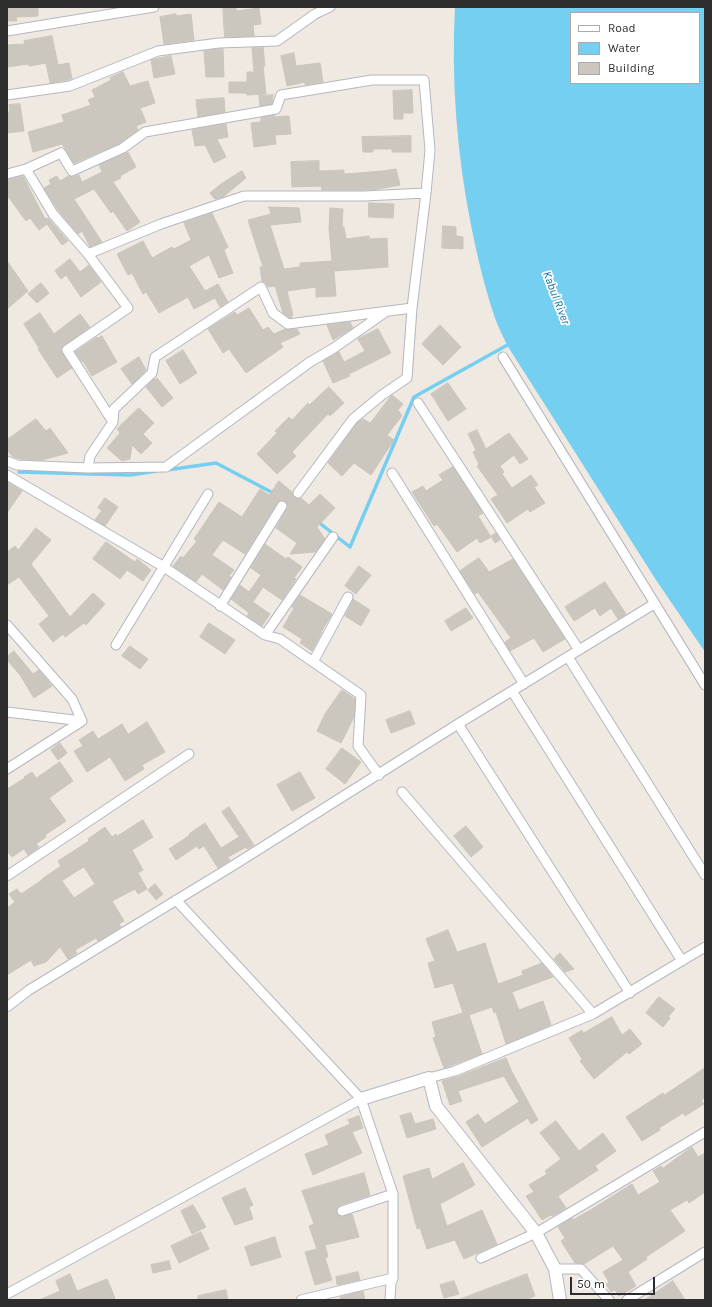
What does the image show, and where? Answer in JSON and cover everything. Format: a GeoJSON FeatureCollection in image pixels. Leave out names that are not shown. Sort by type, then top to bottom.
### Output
{"type":"FeatureCollection","features":[{"type":"Feature","properties":{"kind":"street"},"geometry":{"type":"LineString","coordinates":[[7,31],[154,7]]}},
{"type":"Feature","properties":{"kind":"street"},"geometry":{"type":"LineString","coordinates":[[7,95],[70,86],[158,51],[219,43],[277,41],[315,14],[330,7]]}},
{"type":"Feature","properties":{"kind":"street"},"geometry":{"type":"LineString","coordinates":[[7,174],[26,169],[62,153],[72,171],[123,148],[145,132],[276,109],[281,95],[372,80],[424,80],[430,150],[412,308],[407,378],[382,394],[353,419],[298,493]]}},
{"type":"Feature","properties":{"kind":"street"},"geometry":{"type":"LineString","coordinates":[[26,169],[53,214],[88,254],[128,308],[66,350],[113,422]]}},
{"type":"Feature","properties":{"kind":"street"},"geometry":{"type":"LineString","coordinates":[[88,254],[161,224],[244,196],[356,196],[426,193]]}},
{"type":"Feature","properties":{"kind":"street"},"geometry":{"type":"LineString","coordinates":[[88,468],[90,456],[113,422],[114,409],[152,372],[154,357],[261,287],[273,313],[288,324],[412,308]]}},
{"type":"Feature","properties":{"kind":"street"},"geometry":{"type":"LineString","coordinates":[[7,461],[17,465],[88,468],[166,467],[310,362],[334,348],[385,312]]}},
{"type":"Feature","properties":{"kind":"street"},"geometry":{"type":"LineString","coordinates":[[503,357],[705,685]]}},
{"type":"Feature","properties":{"kind":"street"},"geometry":{"type":"LineString","coordinates":[[418,403],[579,650]]}},
{"type":"Feature","properties":{"kind":"street"},"geometry":{"type":"LineString","coordinates":[[392,473],[524,684]]}},
{"type":"Feature","properties":{"kind":"street"},"geometry":{"type":"LineString","coordinates":[[7,475],[164,567],[220,606],[265,634],[280,639],[361,695],[358,746],[379,775]]}},
{"type":"Feature","properties":{"kind":"street"},"geometry":{"type":"LineString","coordinates":[[116,645],[208,494]]}},
{"type":"Feature","properties":{"kind":"street"},"geometry":{"type":"LineString","coordinates":[[220,606],[282,506]]}},
{"type":"Feature","properties":{"kind":"street"},"geometry":{"type":"LineString","coordinates":[[265,634],[333,537]]}},
{"type":"Feature","properties":{"kind":"street"},"geometry":{"type":"LineString","coordinates":[[313,662],[348,597]]}},
{"type":"Feature","properties":{"kind":"street"},"geometry":{"type":"LineString","coordinates":[[7,1007],[29,990],[234,865],[458,724],[654,604]]}},
{"type":"Feature","properties":{"kind":"street"},"geometry":{"type":"LineString","coordinates":[[7,625],[72,699],[82,721]]}},
{"type":"Feature","properties":{"kind":"street"},"geometry":{"type":"LineString","coordinates":[[568,657],[705,875]]}},
{"type":"Feature","properties":{"kind":"street"},"geometry":{"type":"LineString","coordinates":[[512,691],[682,961]]}},
{"type":"Feature","properties":{"kind":"street"},"geometry":{"type":"LineString","coordinates":[[7,712],[82,721]]}},
{"type":"Feature","properties":{"kind":"street"},"geometry":{"type":"LineString","coordinates":[[7,769],[82,721]]}},
{"type":"Feature","properties":{"kind":"street"},"geometry":{"type":"LineString","coordinates":[[458,724],[630,993]]}},
{"type":"Feature","properties":{"kind":"street"},"geometry":{"type":"LineString","coordinates":[[7,876],[189,754]]}},
{"type":"Feature","properties":{"kind":"street"},"geometry":{"type":"LineString","coordinates":[[402,792],[593,1014]]}},
{"type":"Feature","properties":{"kind":"street"},"geometry":{"type":"LineString","coordinates":[[176,900],[361,1099],[393,1194],[394,1278],[391,1283],[390,1300]]}},
{"type":"Feature","properties":{"kind":"street"},"geometry":{"type":"LineString","coordinates":[[7,1294],[361,1099],[455,1071],[593,1014],[705,947]]}},
{"type":"Feature","properties":{"kind":"street"},"geometry":{"type":"LineString","coordinates":[[429,1078],[436,1106],[536,1233],[555,1269],[560,1300]]}},
{"type":"Feature","properties":{"kind":"street"},"geometry":{"type":"LineString","coordinates":[[481,1258],[536,1233],[705,1132]]}},
{"type":"Feature","properties":{"kind":"street"},"geometry":{"type":"LineString","coordinates":[[342,1211],[393,1194]]}},
{"type":"Feature","properties":{"kind":"street"},"geometry":{"type":"LineString","coordinates":[[627,1300],[705,1252]]}},
{"type":"Feature","properties":{"kind":"street"},"geometry":{"type":"LineString","coordinates":[[555,1269],[581,1269],[609,1300]]}},
{"type":"Feature","properties":{"kind":"street"},"geometry":{"type":"LineString","coordinates":[[301,1300],[394,1278]]}},
{"type":"Feature","properties":{"kind":"water","name":"Kabul River"},"geometry":{"type":"Polygon","coordinates":[[[455,7],[705,7],[705,652],[656,580],[507,345],[495,318],[479,263],[462,174],[456,119],[454,63],[455,7]]]}},
{"type":"Feature","properties":{"kind":"building"},"geometry":{"type":"Polygon","coordinates":[[[7,7],[38,7],[38,16],[16,17],[17,21],[7,21],[7,7]]]}},
{"type":"Feature","properties":{"kind":"building"},"geometry":{"type":"Polygon","coordinates":[[[223,7],[236,7],[236,11],[259,8],[261,24],[253,25],[254,36],[225,37],[223,7]]]}},
{"type":"Feature","properties":{"kind":"building"},"geometry":{"type":"Polygon","coordinates":[[[176,14],[176,16],[191,14],[194,40],[164,44],[160,17],[176,14]]]}},
{"type":"Feature","properties":{"kind":"building"},"geometry":{"type":"Polygon","coordinates":[[[52,36],[58,65],[69,63],[72,79],[50,83],[46,63],[29,66],[29,64],[7,67],[7,45],[25,44],[24,41],[52,36]]]}},
{"type":"Feature","properties":{"kind":"building"},"geometry":{"type":"Polygon","coordinates":[[[263,47],[265,66],[263,66],[266,94],[247,95],[246,93],[229,93],[229,82],[247,82],[247,72],[254,72],[252,48],[263,47]]]}},
{"type":"Feature","properties":{"kind":"building"},"geometry":{"type":"Polygon","coordinates":[[[223,49],[224,77],[206,77],[204,51],[223,49]]]}},
{"type":"Feature","properties":{"kind":"building"},"geometry":{"type":"Polygon","coordinates":[[[294,53],[296,66],[320,63],[323,82],[305,85],[305,82],[287,86],[281,56],[294,53]]]}},
{"type":"Feature","properties":{"kind":"building"},"geometry":{"type":"Polygon","coordinates":[[[171,56],[175,74],[154,78],[151,60],[171,56]]]}},
{"type":"Feature","properties":{"kind":"building"},"geometry":{"type":"Polygon","coordinates":[[[123,72],[130,86],[148,81],[155,103],[140,108],[146,122],[136,126],[138,130],[120,143],[74,163],[62,144],[33,152],[28,132],[64,122],[62,115],[91,105],[88,100],[95,97],[92,90],[111,80],[110,78],[123,72]]]}},
{"type":"Feature","properties":{"kind":"building"},"geometry":{"type":"Polygon","coordinates":[[[412,90],[413,113],[403,113],[403,119],[394,119],[393,91],[412,90]]]}},
{"type":"Feature","properties":{"kind":"building"},"geometry":{"type":"Polygon","coordinates":[[[273,95],[272,104],[260,106],[259,96],[273,95]]]}},
{"type":"Feature","properties":{"kind":"building"},"geometry":{"type":"Polygon","coordinates":[[[224,98],[225,112],[198,117],[196,100],[224,98]]]}},
{"type":"Feature","properties":{"kind":"building"},"geometry":{"type":"Polygon","coordinates":[[[20,104],[24,131],[7,133],[7,112],[10,112],[9,105],[20,104]]]}},
{"type":"Feature","properties":{"kind":"building"},"geometry":{"type":"Polygon","coordinates":[[[274,115],[275,117],[289,116],[291,134],[275,135],[276,144],[254,147],[251,123],[261,122],[261,118],[274,115]]]}},
{"type":"Feature","properties":{"kind":"building"},"geometry":{"type":"Polygon","coordinates":[[[226,124],[228,137],[217,139],[226,157],[214,163],[205,145],[195,146],[192,130],[226,124]]]}},
{"type":"Feature","properties":{"kind":"building"},"geometry":{"type":"Polygon","coordinates":[[[411,136],[411,152],[392,152],[392,149],[373,149],[373,152],[363,152],[362,137],[411,136]]]}},
{"type":"Feature","properties":{"kind":"building"},"geometry":{"type":"Polygon","coordinates":[[[128,152],[136,167],[120,176],[121,178],[113,182],[140,222],[127,231],[113,211],[111,213],[94,189],[74,199],[102,242],[90,247],[82,231],[78,234],[58,210],[44,188],[51,184],[49,180],[57,176],[60,181],[68,176],[72,177],[79,175],[82,182],[102,172],[99,165],[128,152]]]}},
{"type":"Feature","properties":{"kind":"building"},"geometry":{"type":"Polygon","coordinates":[[[319,161],[319,171],[344,170],[344,174],[396,169],[400,185],[364,190],[322,190],[321,186],[292,187],[291,162],[319,161]]]}},
{"type":"Feature","properties":{"kind":"building"},"geometry":{"type":"Polygon","coordinates":[[[242,171],[246,178],[223,197],[215,199],[210,193],[242,171]]]}},
{"type":"Feature","properties":{"kind":"building"},"geometry":{"type":"Polygon","coordinates":[[[23,176],[45,219],[48,218],[68,241],[62,245],[47,224],[39,230],[30,218],[26,221],[7,195],[7,180],[23,176]]]}},
{"type":"Feature","properties":{"kind":"building"},"geometry":{"type":"Polygon","coordinates":[[[369,203],[394,204],[393,218],[369,217],[369,203]]]}},
{"type":"Feature","properties":{"kind":"building"},"geometry":{"type":"Polygon","coordinates":[[[269,207],[299,208],[301,222],[270,225],[284,269],[300,267],[300,263],[332,261],[329,228],[330,208],[343,209],[342,227],[344,227],[346,239],[369,236],[369,239],[387,238],[388,267],[334,271],[336,296],[316,297],[316,287],[287,291],[293,315],[290,318],[283,313],[275,286],[268,287],[265,282],[262,281],[260,267],[263,267],[248,220],[271,214],[269,207]]]}},
{"type":"Feature","properties":{"kind":"building"},"geometry":{"type":"Polygon","coordinates":[[[212,213],[228,247],[224,250],[233,273],[219,278],[209,255],[189,266],[205,291],[218,284],[228,302],[220,307],[215,298],[194,309],[188,297],[159,313],[146,292],[143,294],[132,273],[128,275],[117,254],[143,241],[152,258],[172,247],[174,249],[191,240],[184,223],[212,213]]]}},
{"type":"Feature","properties":{"kind":"building"},"geometry":{"type":"Polygon","coordinates":[[[443,226],[456,227],[456,236],[463,237],[463,249],[442,248],[443,226]]]}},
{"type":"Feature","properties":{"kind":"building"},"geometry":{"type":"Polygon","coordinates":[[[70,259],[80,272],[89,265],[101,282],[81,297],[66,275],[61,279],[55,271],[70,259]]]}},
{"type":"Feature","properties":{"kind":"building"},"geometry":{"type":"Polygon","coordinates":[[[7,261],[28,291],[7,309],[7,261]]]}},
{"type":"Feature","properties":{"kind":"building"},"geometry":{"type":"Polygon","coordinates":[[[41,283],[49,293],[37,303],[28,294],[41,283]]]}},
{"type":"Feature","properties":{"kind":"building"},"geometry":{"type":"Polygon","coordinates":[[[249,308],[263,330],[268,327],[274,334],[285,329],[297,329],[300,334],[280,343],[283,347],[246,373],[229,349],[223,353],[208,329],[235,312],[237,315],[249,308]]]}},
{"type":"Feature","properties":{"kind":"building"},"geometry":{"type":"Polygon","coordinates":[[[40,313],[54,334],[80,314],[90,327],[62,347],[62,353],[72,368],[57,378],[24,324],[40,313]]]}},
{"type":"Feature","properties":{"kind":"building"},"geometry":{"type":"Polygon","coordinates":[[[350,322],[353,328],[333,340],[327,325],[350,322]]]}},
{"type":"Feature","properties":{"kind":"building"},"geometry":{"type":"Polygon","coordinates":[[[440,325],[461,347],[443,365],[422,344],[440,325]]]}},
{"type":"Feature","properties":{"kind":"building"},"geometry":{"type":"Polygon","coordinates":[[[378,329],[391,353],[349,374],[350,376],[333,383],[323,361],[339,352],[344,362],[365,351],[358,339],[378,329]]]}},
{"type":"Feature","properties":{"kind":"building"},"geometry":{"type":"Polygon","coordinates":[[[102,336],[117,362],[92,376],[83,361],[82,362],[75,352],[97,337],[102,336]]]}},
{"type":"Feature","properties":{"kind":"building"},"geometry":{"type":"Polygon","coordinates":[[[183,350],[197,373],[180,384],[166,361],[183,350]]]}},
{"type":"Feature","properties":{"kind":"building"},"geometry":{"type":"Polygon","coordinates":[[[139,357],[146,370],[132,384],[121,369],[139,357]]]}},
{"type":"Feature","properties":{"kind":"building"},"geometry":{"type":"Polygon","coordinates":[[[157,378],[173,398],[162,407],[146,387],[157,378]]]}},
{"type":"Feature","properties":{"kind":"building"},"geometry":{"type":"Polygon","coordinates":[[[448,383],[466,409],[448,421],[431,394],[448,383]]]}},
{"type":"Feature","properties":{"kind":"building"},"geometry":{"type":"Polygon","coordinates":[[[329,387],[344,403],[330,416],[328,414],[308,435],[292,452],[296,456],[277,474],[257,454],[277,433],[275,431],[289,417],[292,420],[308,403],[309,405],[329,387]]]}},
{"type":"Feature","properties":{"kind":"building"},"geometry":{"type":"Polygon","coordinates":[[[392,395],[403,404],[398,410],[402,416],[387,435],[394,440],[371,475],[354,463],[342,476],[328,463],[357,423],[363,419],[370,423],[392,395]]]}},
{"type":"Feature","properties":{"kind":"building"},"geometry":{"type":"Polygon","coordinates":[[[139,408],[154,423],[143,434],[152,443],[141,454],[132,445],[130,459],[122,461],[107,448],[120,433],[117,429],[139,408]]]}},
{"type":"Feature","properties":{"kind":"building"},"geometry":{"type":"Polygon","coordinates":[[[36,419],[46,431],[50,428],[68,453],[42,460],[13,457],[7,450],[7,440],[36,419]]]}},
{"type":"Feature","properties":{"kind":"building"},"geometry":{"type":"Polygon","coordinates":[[[477,430],[486,449],[509,433],[528,459],[520,464],[514,455],[500,466],[504,472],[502,474],[512,488],[531,475],[538,485],[534,487],[545,503],[530,512],[528,509],[507,523],[491,499],[498,495],[477,466],[479,464],[473,452],[476,450],[468,434],[477,430]]]}},
{"type":"Feature","properties":{"kind":"building"},"geometry":{"type":"Polygon","coordinates":[[[453,467],[483,513],[478,516],[491,537],[480,543],[477,538],[457,552],[437,524],[434,526],[412,492],[423,486],[426,491],[443,480],[439,475],[453,467]]]}},
{"type":"Feature","properties":{"kind":"building"},"geometry":{"type":"Polygon","coordinates":[[[279,481],[292,492],[294,498],[301,498],[309,505],[320,494],[335,508],[317,527],[325,539],[315,552],[290,554],[297,543],[276,528],[288,507],[287,503],[282,500],[277,503],[245,554],[223,540],[212,555],[234,570],[229,576],[231,577],[223,590],[202,574],[196,582],[173,566],[181,556],[183,558],[197,541],[194,539],[219,502],[242,517],[260,489],[269,495],[279,481]]]}},
{"type":"Feature","properties":{"kind":"building"},"geometry":{"type":"Polygon","coordinates":[[[7,482],[22,491],[7,513],[7,482]]]}},
{"type":"Feature","properties":{"kind":"building"},"geometry":{"type":"Polygon","coordinates":[[[105,498],[118,507],[105,526],[95,520],[102,510],[98,508],[105,498]]]}},
{"type":"Feature","properties":{"kind":"building"},"geometry":{"type":"Polygon","coordinates":[[[36,528],[51,540],[31,564],[70,617],[93,593],[105,604],[86,625],[84,623],[65,637],[63,634],[53,642],[39,624],[49,616],[19,577],[7,585],[7,552],[15,546],[18,550],[36,528]]]}},
{"type":"Feature","properties":{"kind":"building"},"geometry":{"type":"Polygon","coordinates":[[[496,533],[500,540],[495,543],[491,536],[496,533]]]}},
{"type":"Feature","properties":{"kind":"building"},"geometry":{"type":"Polygon","coordinates":[[[106,542],[135,562],[137,559],[151,570],[143,581],[127,570],[120,579],[93,559],[106,542]]]}},
{"type":"Feature","properties":{"kind":"building"},"geometry":{"type":"Polygon","coordinates":[[[265,544],[286,559],[288,557],[302,567],[282,600],[263,587],[253,602],[270,614],[262,626],[247,616],[249,613],[231,599],[240,585],[249,592],[261,575],[251,568],[265,544]]]}},
{"type":"Feature","properties":{"kind":"building"},"geometry":{"type":"Polygon","coordinates":[[[479,558],[489,572],[513,559],[565,639],[543,652],[534,638],[510,651],[505,642],[511,638],[478,592],[475,594],[460,571],[479,558]]]}},
{"type":"Feature","properties":{"kind":"building"},"geometry":{"type":"Polygon","coordinates":[[[359,566],[371,575],[356,594],[345,586],[359,566]]]}},
{"type":"Feature","properties":{"kind":"building"},"geometry":{"type":"Polygon","coordinates":[[[605,582],[626,614],[618,619],[611,608],[600,616],[595,608],[574,621],[565,607],[605,582]]]}},
{"type":"Feature","properties":{"kind":"building"},"geometry":{"type":"Polygon","coordinates":[[[300,595],[332,614],[312,651],[300,643],[302,639],[283,627],[294,608],[292,607],[300,595]]]}},
{"type":"Feature","properties":{"kind":"building"},"geometry":{"type":"Polygon","coordinates":[[[353,599],[370,610],[361,626],[345,616],[353,599]]]}},
{"type":"Feature","properties":{"kind":"building"},"geometry":{"type":"Polygon","coordinates":[[[466,608],[473,618],[451,631],[445,621],[466,608]]]}},
{"type":"Feature","properties":{"kind":"building"},"geometry":{"type":"Polygon","coordinates":[[[209,623],[235,640],[225,654],[200,637],[209,623]]]}},
{"type":"Feature","properties":{"kind":"building"},"geometry":{"type":"Polygon","coordinates":[[[130,646],[148,659],[140,669],[122,656],[130,646]]]}},
{"type":"Feature","properties":{"kind":"building"},"geometry":{"type":"Polygon","coordinates":[[[14,651],[33,674],[39,670],[52,686],[34,698],[20,675],[7,660],[7,657],[14,651]]]}},
{"type":"Feature","properties":{"kind":"building"},"geometry":{"type":"Polygon","coordinates":[[[342,690],[355,699],[354,717],[341,743],[317,731],[325,714],[342,690]]]}},
{"type":"Feature","properties":{"kind":"building"},"geometry":{"type":"Polygon","coordinates":[[[410,711],[415,724],[391,733],[386,720],[410,711]]]}},
{"type":"Feature","properties":{"kind":"building"},"geometry":{"type":"Polygon","coordinates":[[[147,722],[165,752],[142,765],[144,769],[125,781],[110,757],[87,772],[74,751],[83,746],[79,740],[93,731],[98,739],[122,724],[128,734],[147,722]]]}},
{"type":"Feature","properties":{"kind":"building"},"geometry":{"type":"Polygon","coordinates":[[[60,743],[67,753],[58,760],[51,750],[60,743]]]}},
{"type":"Feature","properties":{"kind":"building"},"geometry":{"type":"Polygon","coordinates":[[[342,748],[361,762],[345,784],[326,769],[342,748]]]}},
{"type":"Feature","properties":{"kind":"building"},"geometry":{"type":"Polygon","coordinates":[[[60,762],[73,781],[49,798],[66,821],[45,835],[46,837],[36,844],[39,847],[28,855],[24,849],[12,857],[7,851],[7,789],[32,772],[36,778],[60,762]]]}},
{"type":"Feature","properties":{"kind":"building"},"geometry":{"type":"Polygon","coordinates":[[[300,772],[315,798],[292,811],[277,785],[300,772]]]}},
{"type":"Feature","properties":{"kind":"building"},"geometry":{"type":"Polygon","coordinates":[[[229,807],[254,845],[247,849],[246,847],[228,857],[230,860],[218,868],[204,846],[199,849],[197,846],[176,860],[169,849],[205,823],[221,848],[239,837],[222,812],[229,807]]]}},
{"type":"Feature","properties":{"kind":"building"},"geometry":{"type":"Polygon","coordinates":[[[143,820],[153,837],[132,850],[143,870],[138,873],[147,889],[138,894],[135,889],[112,901],[124,921],[119,924],[121,927],[98,941],[96,938],[75,950],[77,953],[68,959],[60,947],[46,962],[34,966],[31,960],[7,975],[7,908],[15,902],[9,894],[17,889],[21,894],[42,880],[61,866],[58,861],[89,841],[88,839],[105,827],[112,837],[116,834],[117,836],[143,820]],[[84,867],[62,881],[74,898],[95,884],[84,867]]]}},
{"type":"Feature","properties":{"kind":"building"},"geometry":{"type":"Polygon","coordinates":[[[466,826],[483,847],[471,857],[454,836],[466,826]]]}},
{"type":"Feature","properties":{"kind":"building"},"geometry":{"type":"Polygon","coordinates":[[[155,884],[163,894],[156,900],[148,890],[155,884]]]}},
{"type":"Feature","properties":{"kind":"building"},"geometry":{"type":"Polygon","coordinates":[[[448,930],[457,952],[485,943],[498,984],[523,975],[522,971],[542,963],[553,977],[512,992],[519,1010],[543,1001],[551,1025],[506,1044],[496,1012],[494,1013],[492,1007],[469,1015],[482,1054],[444,1068],[433,1038],[436,1037],[432,1022],[463,1013],[453,983],[435,988],[428,963],[435,961],[426,939],[448,930]]]}},
{"type":"Feature","properties":{"kind":"building"},"geometry":{"type":"Polygon","coordinates":[[[560,953],[574,969],[565,972],[554,959],[560,953]]]}},
{"type":"Feature","properties":{"kind":"building"},"geometry":{"type":"Polygon","coordinates":[[[659,997],[675,1009],[668,1017],[670,1018],[663,1027],[646,1013],[659,997]]]}},
{"type":"Feature","properties":{"kind":"building"},"geometry":{"type":"Polygon","coordinates":[[[612,1017],[622,1035],[630,1029],[642,1044],[629,1054],[627,1052],[594,1079],[580,1061],[582,1059],[569,1038],[582,1030],[583,1033],[612,1017]]]}},
{"type":"Feature","properties":{"kind":"building"},"geometry":{"type":"Polygon","coordinates":[[[506,1058],[538,1120],[531,1124],[528,1118],[482,1147],[466,1122],[478,1114],[485,1124],[519,1102],[504,1076],[458,1091],[462,1101],[450,1105],[442,1081],[457,1077],[506,1058]]]}},
{"type":"Feature","properties":{"kind":"building"},"geometry":{"type":"Polygon","coordinates":[[[705,1068],[705,1098],[701,1100],[704,1104],[685,1116],[683,1113],[642,1141],[626,1117],[663,1093],[664,1095],[705,1068]]]}},
{"type":"Feature","properties":{"kind":"building"},"geometry":{"type":"Polygon","coordinates":[[[411,1113],[415,1124],[433,1119],[436,1129],[407,1138],[400,1116],[411,1113]]]}},
{"type":"Feature","properties":{"kind":"building"},"geometry":{"type":"Polygon","coordinates":[[[359,1116],[363,1128],[352,1132],[362,1153],[313,1175],[305,1154],[329,1145],[325,1135],[350,1124],[348,1120],[359,1116]]]}},
{"type":"Feature","properties":{"kind":"building"},"geometry":{"type":"Polygon","coordinates":[[[556,1121],[579,1151],[603,1133],[616,1151],[595,1166],[598,1170],[558,1196],[566,1208],[542,1220],[526,1196],[534,1192],[529,1185],[547,1174],[545,1171],[561,1159],[540,1133],[556,1121]]]}},
{"type":"Feature","properties":{"kind":"building"},"geometry":{"type":"Polygon","coordinates":[[[692,1147],[698,1157],[705,1153],[705,1192],[689,1203],[687,1200],[670,1210],[685,1231],[646,1257],[647,1259],[628,1272],[636,1286],[619,1296],[615,1290],[611,1292],[606,1284],[609,1282],[603,1272],[623,1260],[613,1246],[584,1264],[575,1263],[561,1241],[565,1238],[558,1227],[572,1218],[573,1220],[592,1209],[632,1184],[638,1195],[660,1182],[653,1171],[661,1166],[663,1168],[692,1147]]]}},
{"type":"Feature","properties":{"kind":"building"},"geometry":{"type":"Polygon","coordinates":[[[463,1163],[475,1185],[440,1204],[447,1226],[482,1210],[497,1244],[464,1259],[455,1240],[427,1249],[420,1228],[417,1229],[403,1176],[429,1168],[432,1179],[463,1163]]]}},
{"type":"Feature","properties":{"kind":"building"},"geometry":{"type":"Polygon","coordinates":[[[364,1173],[370,1195],[340,1205],[336,1210],[340,1217],[352,1214],[359,1237],[325,1245],[328,1257],[325,1258],[332,1280],[315,1285],[305,1252],[317,1249],[309,1226],[314,1224],[302,1191],[364,1173]]]}},
{"type":"Feature","properties":{"kind":"building"},"geometry":{"type":"Polygon","coordinates":[[[245,1188],[253,1205],[249,1207],[253,1219],[235,1225],[222,1198],[245,1188]]]}},
{"type":"Feature","properties":{"kind":"building"},"geometry":{"type":"Polygon","coordinates":[[[193,1205],[206,1227],[192,1234],[181,1211],[193,1205]]]}},
{"type":"Feature","properties":{"kind":"building"},"geometry":{"type":"Polygon","coordinates":[[[201,1232],[209,1249],[179,1263],[171,1246],[201,1232]]]}},
{"type":"Feature","properties":{"kind":"building"},"geometry":{"type":"Polygon","coordinates":[[[275,1237],[281,1257],[251,1266],[245,1247],[275,1237]]]}},
{"type":"Feature","properties":{"kind":"building"},"geometry":{"type":"Polygon","coordinates":[[[169,1261],[171,1269],[153,1273],[151,1265],[169,1261]]]}},
{"type":"Feature","properties":{"kind":"building"},"geometry":{"type":"Polygon","coordinates":[[[358,1272],[360,1280],[337,1285],[336,1277],[358,1272]]]}},
{"type":"Feature","properties":{"kind":"building"},"geometry":{"type":"Polygon","coordinates":[[[70,1274],[77,1291],[107,1279],[115,1298],[109,1300],[39,1300],[60,1291],[56,1281],[70,1274]]]}},
{"type":"Feature","properties":{"kind":"building"},"geometry":{"type":"Polygon","coordinates":[[[527,1274],[535,1296],[525,1300],[461,1299],[527,1274]]]}},
{"type":"Feature","properties":{"kind":"building"},"geometry":{"type":"Polygon","coordinates":[[[454,1281],[459,1294],[444,1298],[440,1285],[454,1281]]]}},
{"type":"Feature","properties":{"kind":"building"},"geometry":{"type":"Polygon","coordinates":[[[673,1281],[685,1300],[645,1300],[673,1281]]]}},
{"type":"Feature","properties":{"kind":"building"},"geometry":{"type":"Polygon","coordinates":[[[226,1290],[228,1300],[198,1300],[198,1296],[226,1290]]]}},
{"type":"Feature","properties":{"kind":"building"},"geometry":{"type":"Polygon","coordinates":[[[363,1291],[365,1300],[341,1300],[340,1297],[363,1291]]]}},
{"type":"Feature","properties":{"kind":"waterway"},"geometry":{"type":"LineString","coordinates":[[317,521],[350,547],[414,397],[511,343]]}},
{"type":"Feature","properties":{"kind":"waterway"},"geometry":{"type":"LineString","coordinates":[[167,470],[216,463],[275,494]]}},
{"type":"Feature","properties":{"kind":"waterway"},"geometry":{"type":"LineString","coordinates":[[19,472],[130,475],[157,471]]}}]}
